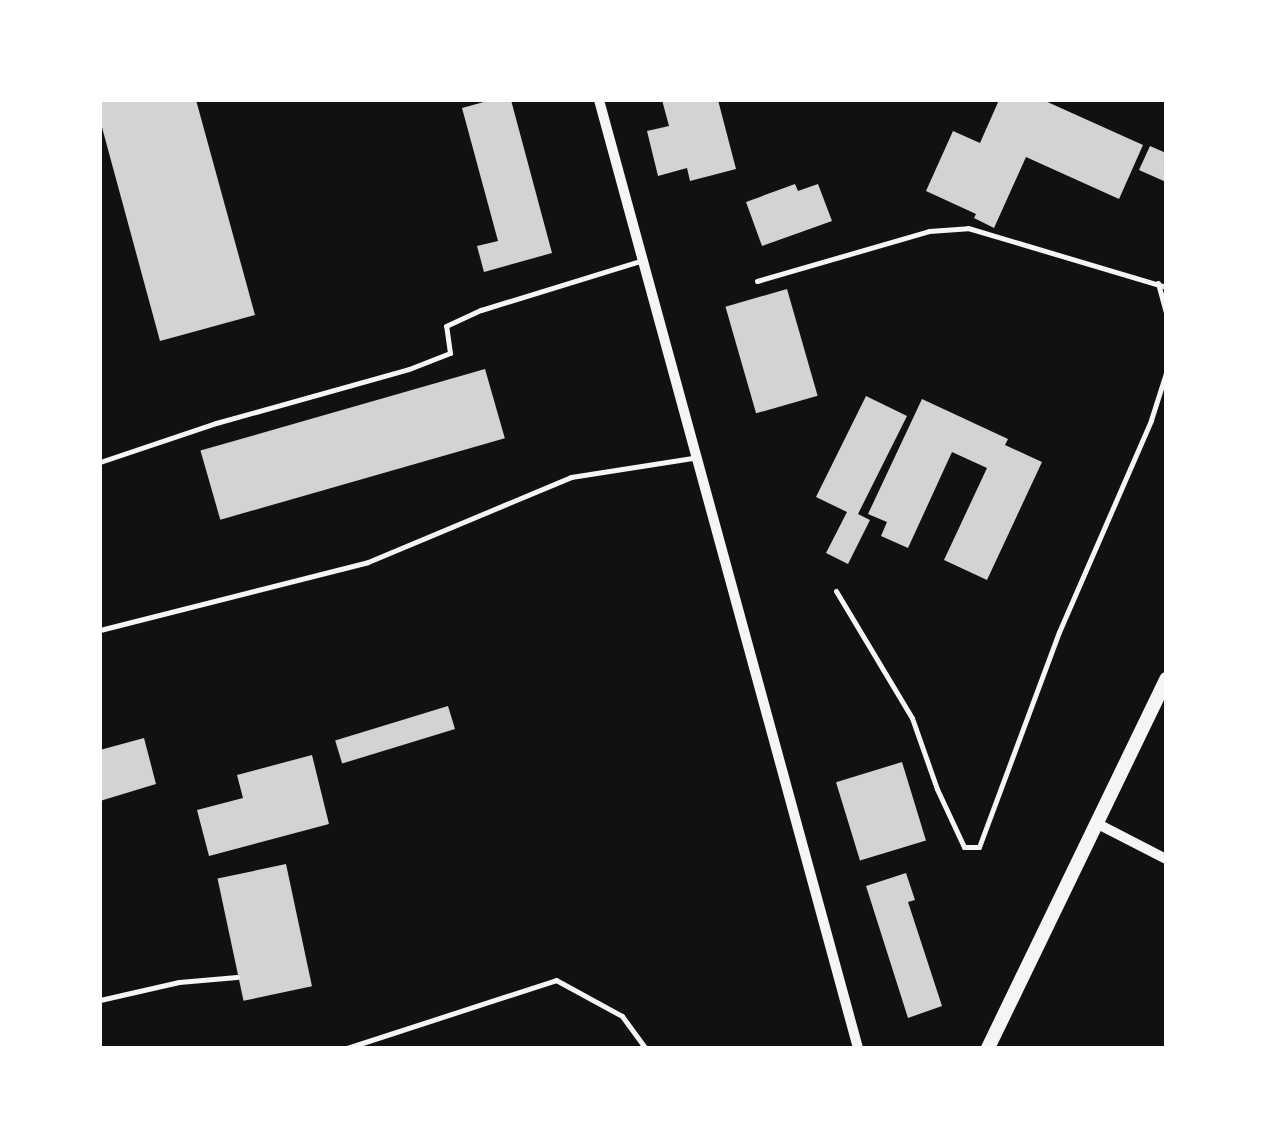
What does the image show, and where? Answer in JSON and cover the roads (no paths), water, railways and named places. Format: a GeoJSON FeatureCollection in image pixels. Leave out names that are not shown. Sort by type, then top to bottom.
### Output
{"type":"FeatureCollection","features":[{"type":"Feature","properties":{"kind":"street"},"geometry":{"type":"LineString","coordinates":[[599,100],[858,1048]]}},
{"type":"Feature","properties":{"kind":"street"},"geometry":{"type":"LineString","coordinates":[[988,1048],[1166,679]]}},
{"type":"Feature","properties":{"kind":"street"},"geometry":{"type":"LineString","coordinates":[[1096,823],[1166,861]]}},
{"type":"Feature","properties":{"kind":"lane"},"geometry":{"type":"LineString","coordinates":[[756,281],[928,231],[968,228],[1083,266],[1166,288]]}},
{"type":"Feature","properties":{"kind":"lane"},"geometry":{"type":"LineString","coordinates":[[100,462],[216,423],[409,369],[450,353],[446,326],[481,310],[640,261]]}},
{"type":"Feature","properties":{"kind":"lane"},"geometry":{"type":"LineString","coordinates":[[1158,283],[1166,312]]}},
{"type":"Feature","properties":{"kind":"lane"},"geometry":{"type":"LineString","coordinates":[[836,590],[912,718],[936,789],[964,847],[979,848],[1066,616],[1151,420],[1166,373]]}},
{"type":"Feature","properties":{"kind":"lane"},"geometry":{"type":"LineString","coordinates":[[100,630],[368,562],[571,477],[694,458]]}},
{"type":"Feature","properties":{"kind":"lane"},"geometry":{"type":"LineString","coordinates":[[100,1000],[178,982],[237,977]]}},
{"type":"Feature","properties":{"kind":"lane"},"geometry":{"type":"LineString","coordinates":[[347,1048],[556,980],[622,1016],[645,1048]]}}]}
